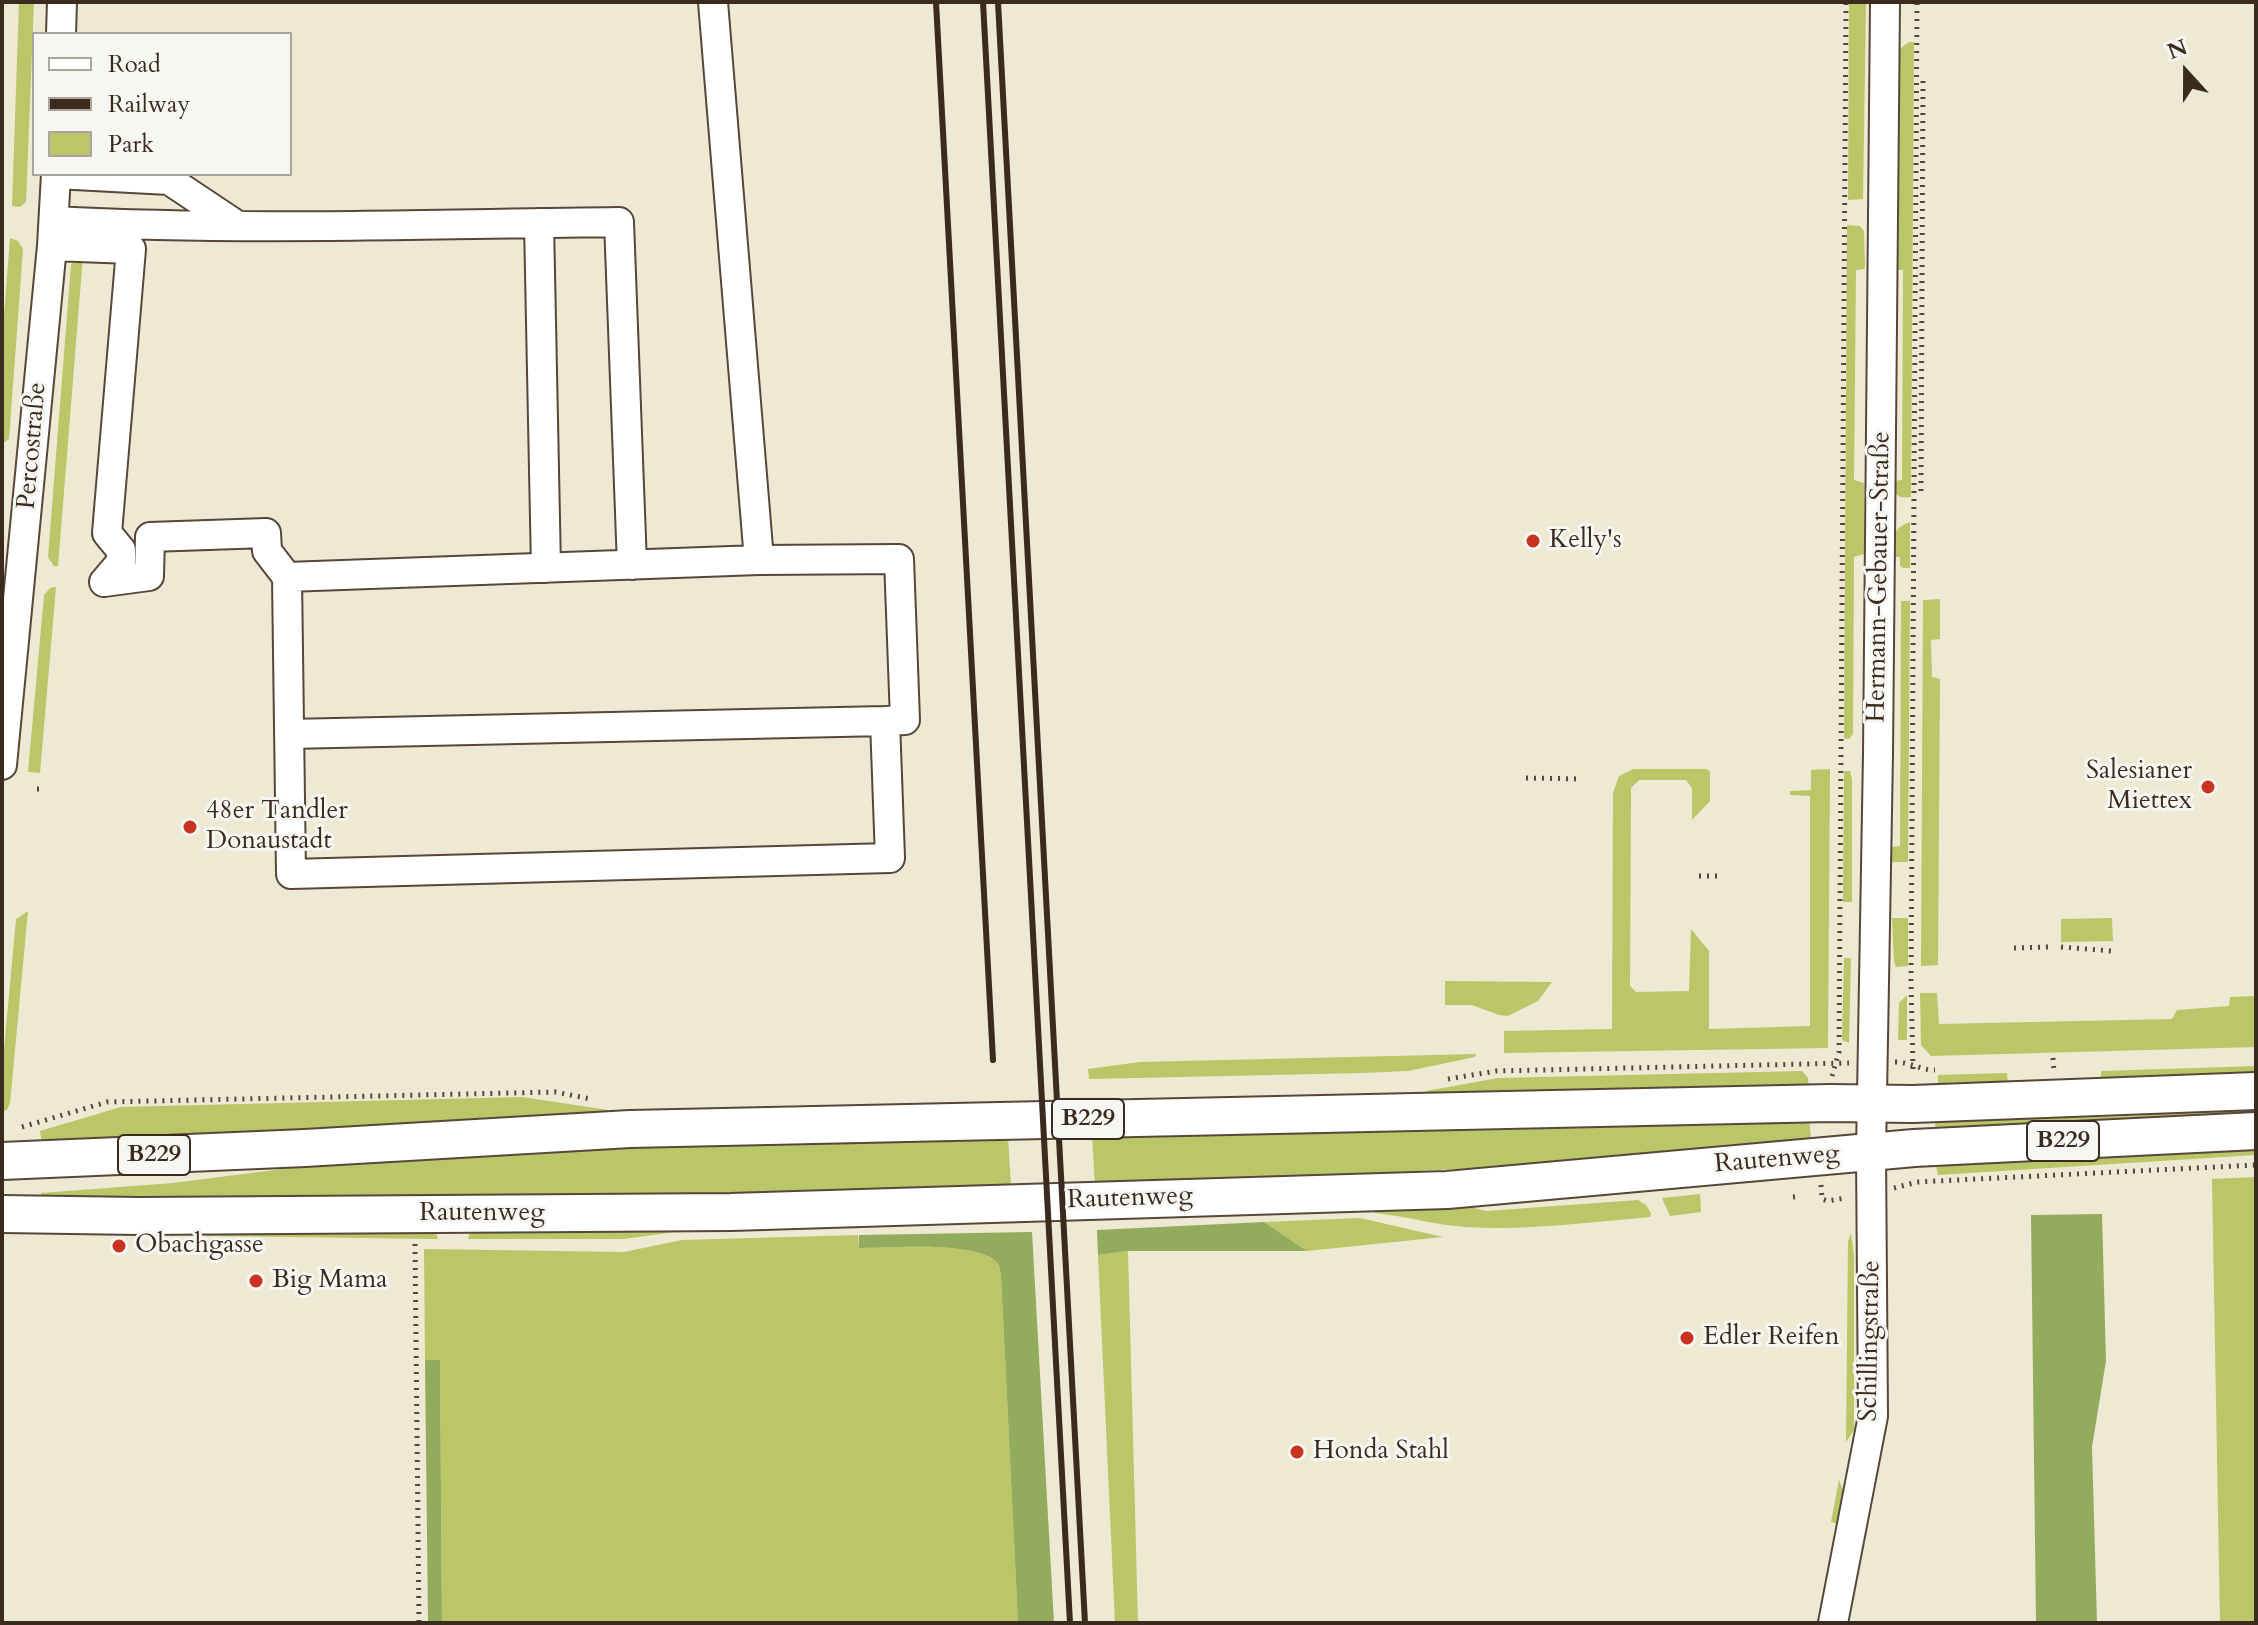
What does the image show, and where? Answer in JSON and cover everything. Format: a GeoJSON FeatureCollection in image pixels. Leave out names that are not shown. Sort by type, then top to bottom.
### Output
{"type":"FeatureCollection","features":[{"type":"Feature","properties":{"kind":"main road","name":"Rautenweg"},"geometry":{"type":"LineString","coordinates":[[2,1161],[305,1148],[630,1129],[1872,1103],[2256,1091]]}},
{"type":"Feature","properties":{"kind":"main road","name":"Rautenweg"},"geometry":{"type":"LineString","coordinates":[[2,1214],[746,1212],[1447,1190],[1871,1152],[2256,1131]]}},
{"type":"Feature","properties":{"kind":"street"},"geometry":{"type":"LineString","coordinates":[[61,32],[62,2]]}},
{"type":"Feature","properties":{"kind":"street"},"geometry":{"type":"LineString","coordinates":[[713,2],[759,560]]}},
{"type":"Feature","properties":{"kind":"street","name":"Hermann-Gebauer-Straße"},"geometry":{"type":"LineString","coordinates":[[1871,1152],[1885,2]]}},
{"type":"Feature","properties":{"kind":"street","name":"Percostraße"},"geometry":{"type":"LineString","coordinates":[[2,762],[56,176]]}},
{"type":"Feature","properties":{"kind":"street"},"geometry":{"type":"LineString","coordinates":[[94,176],[169,180],[238,226]]}},
{"type":"Feature","properties":{"kind":"street"},"geometry":{"type":"LineString","coordinates":[[53,233],[158,226],[619,222],[632,565]]}},
{"type":"Feature","properties":{"kind":"street"},"geometry":{"type":"LineString","coordinates":[[539,223],[546,568]]}},
{"type":"Feature","properties":{"kind":"street"},"geometry":{"type":"LineString","coordinates":[[53,233],[131,249],[107,533],[121,550],[121,562],[104,582],[149,576],[150,537],[266,533],[267,551],[287,577],[291,874],[890,858],[885,721]]}},
{"type":"Feature","properties":{"kind":"street"},"geometry":{"type":"LineString","coordinates":[[287,577],[759,560],[899,559],[905,720],[289,734]]}},
{"type":"Feature","properties":{"kind":"street","name":"Schillingstraße"},"geometry":{"type":"LineString","coordinates":[[1833,1623],[1873,1416],[1871,1152]]}},
{"type":"Feature","properties":{"kind":"path"},"geometry":{"type":"LineString","coordinates":[[1836,1063],[1839,1052],[1836,927],[1846,2]]}},
{"type":"Feature","properties":{"kind":"path"},"geometry":{"type":"LineString","coordinates":[[1900,1062],[1913,1067],[1917,2]]}},
{"type":"Feature","properties":{"kind":"path"},"geometry":{"type":"LineString","coordinates":[[1921,491],[1923,79]]}},
{"type":"Feature","properties":{"kind":"path"},"geometry":{"type":"LineString","coordinates":[[1526,778],[1582,779]]}},
{"type":"Feature","properties":{"kind":"path"},"geometry":{"type":"LineString","coordinates":[[1699,876],[1719,876]]}},
{"type":"Feature","properties":{"kind":"path"},"geometry":{"type":"LineString","coordinates":[[2014,948],[2048,947]]}},
{"type":"Feature","properties":{"kind":"path"},"geometry":{"type":"LineString","coordinates":[[2061,947],[2112,951]]}},
{"type":"Feature","properties":{"kind":"path"},"geometry":{"type":"LineString","coordinates":[[2053,1058],[2054,1072]]}},
{"type":"Feature","properties":{"kind":"path"},"geometry":{"type":"LineString","coordinates":[[1901,1186],[1917,1182],[2256,1165]]}},
{"type":"Feature","properties":{"kind":"path"},"geometry":{"type":"LineString","coordinates":[[1821,1189],[1822,1199],[1836,1199]]}},
{"type":"Feature","properties":{"kind":"path"},"geometry":{"type":"LineString","coordinates":[[1793,1197],[1801,1196]]}},
{"type":"Feature","properties":{"kind":"path"},"geometry":{"type":"LineString","coordinates":[[415,1244],[419,1623]]}},
{"type":"Feature","properties":{"kind":"green space"},"geometry":{"type":"Polygon","coordinates":[[[19,2],[34,2],[26,202],[20,207],[12,206],[19,2]]]}},
{"type":"Feature","properties":{"kind":"green space"},"geometry":{"type":"Polygon","coordinates":[[[1849,2],[1866,2],[1863,199],[1848,200],[1849,2]]]}},
{"type":"Feature","properties":{"kind":"green space"},"geometry":{"type":"Polygon","coordinates":[[[1914,42],[1911,497],[1902,497],[1895,492],[1894,481],[1902,480],[1903,270],[1894,267],[1898,50],[1914,42]]]}},
{"type":"Feature","properties":{"kind":"green space"},"geometry":{"type":"Polygon","coordinates":[[[1847,225],[1860,226],[1864,231],[1865,266],[1856,270],[1854,480],[1864,483],[1864,554],[1854,557],[1853,734],[1849,739],[1844,738],[1847,225]]]}},
{"type":"Feature","properties":{"kind":"green space"},"geometry":{"type":"Polygon","coordinates":[[[10,238],[18,241],[23,249],[9,439],[2,444],[2,342],[10,238]]]}},
{"type":"Feature","properties":{"kind":"green space"},"geometry":{"type":"Polygon","coordinates":[[[83,256],[58,566],[54,566],[48,557],[71,265],[83,256]]]}},
{"type":"Feature","properties":{"kind":"green space"},"geometry":{"type":"Polygon","coordinates":[[[1910,522],[1910,568],[1903,568],[1900,557],[1893,557],[1893,540],[1896,531],[1910,522]]]}},
{"type":"Feature","properties":{"kind":"green space"},"geometry":{"type":"Polygon","coordinates":[[[56,587],[40,773],[28,772],[44,595],[50,588],[56,587]]]}},
{"type":"Feature","properties":{"kind":"green space"},"geometry":{"type":"Polygon","coordinates":[[[1940,599],[1940,639],[1931,640],[1932,677],[1940,679],[1938,965],[1921,966],[1923,600],[1940,599]]]}},
{"type":"Feature","properties":{"kind":"green space"},"geometry":{"type":"Polygon","coordinates":[[[1901,601],[1910,601],[1908,862],[1891,862],[1892,847],[1900,846],[1901,601]]]}},
{"type":"Feature","properties":{"kind":"green space"},"geometry":{"type":"Polygon","coordinates":[[[1633,769],[1707,769],[1710,772],[1710,801],[1692,820],[1692,788],[1686,780],[1639,780],[1631,788],[1630,986],[1636,992],[1689,991],[1691,929],[1709,951],[1709,1029],[1810,1026],[1810,796],[1790,795],[1790,791],[1811,790],[1811,770],[1830,769],[1828,1048],[1504,1053],[1504,1031],[1612,1029],[1613,793],[1619,776],[1633,769]]]}},
{"type":"Feature","properties":{"kind":"green space"},"geometry":{"type":"Polygon","coordinates":[[[1844,771],[1850,771],[1852,779],[1852,902],[1843,902],[1844,771]]]}},
{"type":"Feature","properties":{"kind":"green space"},"geometry":{"type":"Polygon","coordinates":[[[28,911],[10,1103],[7,1110],[2,1111],[2,1071],[16,919],[28,911]]]}},
{"type":"Feature","properties":{"kind":"green space"},"geometry":{"type":"Polygon","coordinates":[[[1892,918],[1908,918],[1908,966],[1896,967],[1894,962],[1892,918]]]}},
{"type":"Feature","properties":{"kind":"green space"},"geometry":{"type":"Polygon","coordinates":[[[2112,918],[2113,941],[2061,942],[2061,919],[2112,918]]]}},
{"type":"Feature","properties":{"kind":"green space"},"geometry":{"type":"Polygon","coordinates":[[[1844,958],[1851,958],[1849,1043],[1842,1040],[1844,958]]]}},
{"type":"Feature","properties":{"kind":"green space"},"geometry":{"type":"Polygon","coordinates":[[[1445,981],[1552,982],[1538,1001],[1508,1016],[1472,1005],[1445,1005],[1445,981]]]}},
{"type":"Feature","properties":{"kind":"green space"},"geometry":{"type":"Polygon","coordinates":[[[1920,993],[1937,993],[1939,1024],[2172,1019],[2177,1010],[2229,1006],[2230,997],[2256,996],[2256,1047],[1931,1056],[1921,1045],[1920,993]]]}},
{"type":"Feature","properties":{"kind":"green space"},"geometry":{"type":"Polygon","coordinates":[[[1907,995],[1907,1040],[1898,1040],[1899,1003],[1907,995]]]}},
{"type":"Feature","properties":{"kind":"green space"},"geometry":{"type":"Polygon","coordinates":[[[1476,1054],[1475,1057],[1408,1071],[1363,1073],[1089,1079],[1088,1069],[1140,1062],[1476,1054]]]}},
{"type":"Feature","properties":{"kind":"green space"},"geometry":{"type":"Polygon","coordinates":[[[2256,1066],[2256,1078],[2101,1082],[2101,1071],[2256,1066]]]}},
{"type":"Feature","properties":{"kind":"green space"},"geometry":{"type":"Polygon","coordinates":[[[1802,1071],[1808,1078],[1809,1091],[1423,1095],[1426,1091],[1498,1078],[1802,1071]]]}},
{"type":"Feature","properties":{"kind":"green space"},"geometry":{"type":"Polygon","coordinates":[[[2007,1073],[2008,1084],[1938,1086],[1938,1075],[2007,1073]]]}},
{"type":"Feature","properties":{"kind":"green space"},"geometry":{"type":"Polygon","coordinates":[[[522,1097],[608,1110],[608,1114],[286,1134],[172,1135],[42,1144],[40,1131],[121,1107],[522,1097]]]}},
{"type":"Feature","properties":{"kind":"green space"},"geometry":{"type":"Polygon","coordinates":[[[2256,1104],[2256,1117],[1936,1139],[1935,1121],[2137,1116],[2256,1104]]]}},
{"type":"Feature","properties":{"kind":"green space"},"geometry":{"type":"Polygon","coordinates":[[[1809,1116],[1811,1139],[1723,1145],[1565,1164],[1095,1186],[1092,1134],[1809,1116]]]}},
{"type":"Feature","properties":{"kind":"green space"},"geometry":{"type":"Polygon","coordinates":[[[1008,1136],[1011,1187],[716,1196],[41,1203],[41,1193],[173,1183],[384,1156],[636,1145],[1008,1136]]]}},
{"type":"Feature","properties":{"kind":"green space"},"geometry":{"type":"Polygon","coordinates":[[[2256,1146],[2256,1155],[1938,1175],[1936,1166],[2256,1146]]]}},
{"type":"Feature","properties":{"kind":"green space"},"geometry":{"type":"Polygon","coordinates":[[[2256,1177],[2256,1623],[2220,1623],[2212,1179],[2256,1177]]]}},
{"type":"Feature","properties":{"kind":"green space"},"geometry":{"type":"Polygon","coordinates":[[[1700,1194],[1701,1212],[1670,1216],[1662,1198],[1700,1194]]]}},
{"type":"Feature","properties":{"kind":"green space"},"geometry":{"type":"Polygon","coordinates":[[[1638,1200],[1646,1205],[1650,1217],[1512,1228],[1443,1224],[1375,1213],[1372,1208],[1463,1205],[1486,1211],[1638,1200]]]}},
{"type":"Feature","properties":{"kind":"green space"},"geometry":{"type":"Polygon","coordinates":[[[2102,1214],[2106,1361],[2092,1447],[2097,1623],[2036,1623],[2031,1215],[2102,1214]]]}},
{"type":"Feature","properties":{"kind":"green space"},"geometry":{"type":"Polygon","coordinates":[[[1360,1218],[1443,1237],[1307,1251],[1264,1222],[1360,1218]]]}},
{"type":"Feature","properties":{"kind":"green space"},"geometry":{"type":"Polygon","coordinates":[[[1264,1222],[1307,1251],[1128,1251],[1098,1255],[1097,1230],[1264,1222]]]}},
{"type":"Feature","properties":{"kind":"green space"},"geometry":{"type":"Polygon","coordinates":[[[471,1227],[677,1228],[675,1232],[624,1239],[468,1239],[471,1227]]]}},
{"type":"Feature","properties":{"kind":"green space"},"geometry":{"type":"Polygon","coordinates":[[[434,1228],[438,1239],[206,1236],[207,1232],[434,1228]]]}},
{"type":"Feature","properties":{"kind":"green space"},"geometry":{"type":"Polygon","coordinates":[[[1032,1232],[1054,1623],[1018,1623],[999,1265],[989,1256],[955,1248],[859,1248],[859,1235],[1032,1232]]]}},
{"type":"Feature","properties":{"kind":"green space"},"geometry":{"type":"Polygon","coordinates":[[[1851,1233],[1854,1255],[1854,1430],[1846,1442],[1848,1241],[1851,1233]]]}},
{"type":"Feature","properties":{"kind":"green space"},"geometry":{"type":"Polygon","coordinates":[[[858,1235],[859,1248],[955,1248],[989,1256],[999,1265],[1018,1623],[442,1623],[440,1360],[425,1360],[424,1249],[624,1252],[682,1240],[858,1235]]]}},
{"type":"Feature","properties":{"kind":"green space"},"geometry":{"type":"Polygon","coordinates":[[[1128,1251],[1138,1623],[1115,1623],[1098,1255],[1128,1251]]]}},
{"type":"Feature","properties":{"kind":"green space"},"geometry":{"type":"Polygon","coordinates":[[[425,1360],[440,1360],[442,1623],[428,1623],[425,1360]]]}},
{"type":"Feature","properties":{"kind":"green space"},"geometry":{"type":"Polygon","coordinates":[[[1839,1480],[1844,1493],[1838,1524],[1831,1522],[1839,1480]]]}},
{"type":"Feature","properties":{"kind":"railway"},"geometry":{"type":"LineString","coordinates":[[936,2],[993,1060]]}},
{"type":"Feature","properties":{"kind":"railway"},"geometry":{"type":"LineString","coordinates":[[983,2],[1070,1623]]}},
{"type":"Feature","properties":{"kind":"railway"},"geometry":{"type":"LineString","coordinates":[[998,2],[1085,1623]]}},
{"type":"Feature","properties":{"kind":"place","name":"Kelly's"},"geometry":{"type":"Point","coordinates":[1533,541]}},
{"type":"Feature","properties":{"kind":"place","name":"Salesianer Miettex"},"geometry":{"type":"Point","coordinates":[2208,787]}},
{"type":"Feature","properties":{"kind":"place","name":"48er Tandler Donaustadt"},"geometry":{"type":"Point","coordinates":[190,827]}},
{"type":"Feature","properties":{"kind":"place","name":"Obachgasse"},"geometry":{"type":"Point","coordinates":[119,1246]}},
{"type":"Feature","properties":{"kind":"place","name":"Big Mama"},"geometry":{"type":"Point","coordinates":[256,1281]}},
{"type":"Feature","properties":{"kind":"place","name":"Edler Reifen"},"geometry":{"type":"Point","coordinates":[1687,1338]}},
{"type":"Feature","properties":{"kind":"place","name":"Honda Stahl"},"geometry":{"type":"Point","coordinates":[1297,1452]}}]}
